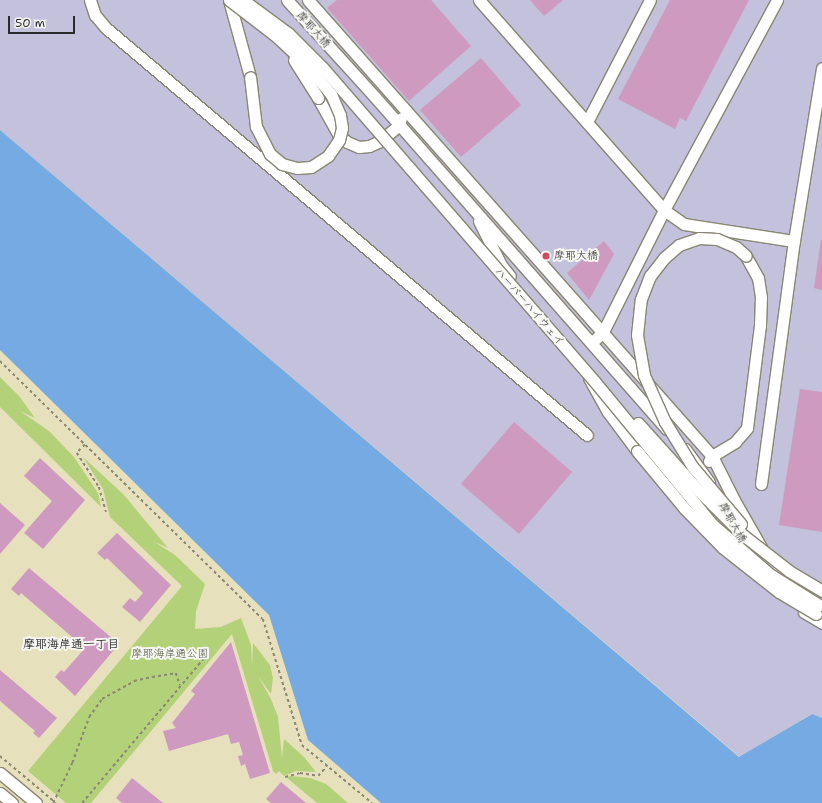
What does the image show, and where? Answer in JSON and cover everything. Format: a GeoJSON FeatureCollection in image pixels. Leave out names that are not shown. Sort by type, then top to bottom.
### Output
{"type":"FeatureCollection","features":[{"type":"Feature","properties":{"kind":"street"},"geometry":{"type":"LineString","coordinates":[[90,0],[95,15],[106,28],[587,435]]}},
{"type":"Feature","properties":{"kind":"street"},"geometry":{"type":"LineString","coordinates":[[223,0],[281,45],[303,73],[338,134],[353,146],[364,147],[374,144],[399,125],[400,114],[345,51],[325,19]]}},
{"type":"Feature","properties":{"kind":"street"},"geometry":{"type":"LineString","coordinates":[[229,0],[276,36],[308,66],[331,94],[338,108],[342,128],[339,140],[328,156],[310,167],[297,168],[282,164],[270,154],[256,126],[250,77],[229,0]]}},
{"type":"Feature","properties":{"kind":"street","name":"ハーバーハイウェイ"},"geometry":{"type":"LineString","coordinates":[[243,0],[288,33],[323,68],[605,393],[714,525],[766,571],[822,606]]}},
{"type":"Feature","properties":{"kind":"street","name":"ハーバーハイウェイ"},"geometry":{"type":"LineString","coordinates":[[254,0],[291,28],[328,66],[442,200],[699,491],[767,555],[822,591]]}},
{"type":"Feature","properties":{"kind":"street","name":"摩耶大橋"},"geometry":{"type":"LineString","coordinates":[[287,0],[473,208],[707,476],[762,576],[789,603],[822,621]]}},
{"type":"Feature","properties":{"kind":"street","name":"摩耶大橋"},"geometry":{"type":"LineString","coordinates":[[308,0],[712,456],[773,568],[798,600],[822,621]]}},
{"type":"Feature","properties":{"kind":"street"},"geometry":{"type":"LineString","coordinates":[[479,0],[664,210],[684,224],[794,241]]}},
{"type":"Feature","properties":{"kind":"street"},"geometry":{"type":"LineString","coordinates":[[587,122],[650,0]]}},
{"type":"Feature","properties":{"kind":"street"},"geometry":{"type":"LineString","coordinates":[[591,343],[603,332],[664,210],[777,0]]}},
{"type":"Feature","properties":{"kind":"street"},"geometry":{"type":"LineString","coordinates":[[761,484],[794,241],[822,68]]}},
{"type":"Feature","properties":{"kind":"street"},"geometry":{"type":"LineString","coordinates":[[473,208],[501,265],[580,364],[608,412],[637,451],[685,509],[723,548],[779,592],[822,621]]}},
{"type":"Feature","properties":{"kind":"street"},"geometry":{"type":"LineString","coordinates":[[707,476],[707,463],[712,456],[735,442],[747,428],[752,400],[761,297],[758,278],[746,256],[727,242],[708,238],[679,245],[664,258],[650,276],[641,299],[637,335],[639,354],[644,375],[665,422],[706,486],[756,538],[791,567],[822,586]]}},
{"type":"Feature","properties":{"kind":"street"},"geometry":{"type":"LineString","coordinates":[[0,773],[36,803]]}},
{"type":"Feature","properties":{"kind":"street"},"geometry":{"type":"LineString","coordinates":[[0,793],[12,803]]}},
{"type":"Feature","properties":{"kind":"path"},"geometry":{"type":"LineString","coordinates":[[0,361],[263,620],[302,745],[372,803]]}},
{"type":"Feature","properties":{"kind":"path"},"geometry":{"type":"LineString","coordinates":[[85,445],[77,453],[99,487],[106,512]]}},
{"type":"Feature","properties":{"kind":"path"},"geometry":{"type":"LineString","coordinates":[[82,803],[206,656]]}},
{"type":"Feature","properties":{"kind":"path"},"geometry":{"type":"LineString","coordinates":[[0,756],[54,803],[72,763],[89,717],[102,699],[134,681],[176,673],[181,686]]}},
{"type":"Feature","properties":{"kind":"path"},"geometry":{"type":"LineString","coordinates":[[285,777],[300,773],[318,776],[327,766]]}},
{"type":"Feature","properties":{"kind":"shaded area"},"geometry":{"type":"Polygon","coordinates":[[[0,0],[822,0],[822,718],[811,714],[740,757],[0,130],[0,0]]]}},
{"type":"Feature","properties":{"kind":"green space"},"geometry":{"type":"Polygon","coordinates":[[[0,377],[19,396],[35,418],[20,411],[49,431],[74,457],[98,493],[101,507],[0,407],[0,377]]]}},
{"type":"Feature","properties":{"kind":"green space","name":"摩耶海岸通公園"},"geometry":{"type":"Polygon","coordinates":[[[83,457],[124,495],[168,548],[153,541],[175,555],[205,584],[196,611],[195,629],[221,627],[241,618],[251,645],[252,666],[253,643],[270,665],[273,678],[271,694],[258,676],[271,699],[278,717],[282,758],[284,739],[304,757],[316,772],[296,771],[284,776],[279,771],[276,774],[273,771],[232,634],[91,803],[66,803],[28,771],[182,586],[110,517],[103,489],[83,457]]]}},
{"type":"Feature","properties":{"kind":"green space"},"geometry":{"type":"Polygon","coordinates":[[[291,776],[310,778],[326,784],[348,803],[317,803],[286,777],[291,776]]]}},
{"type":"Feature","properties":{"kind":"water"},"geometry":{"type":"Polygon","coordinates":[[[0,130],[739,757],[812,714],[822,718],[822,803],[381,803],[308,740],[269,615],[0,350],[0,130]]]}},
{"type":"Feature","properties":{"kind":"building"},"geometry":{"type":"Polygon","coordinates":[[[337,0],[431,0],[471,46],[409,101],[327,8],[337,0]]]}},
{"type":"Feature","properties":{"kind":"building"},"geometry":{"type":"Polygon","coordinates":[[[530,0],[563,0],[544,16],[530,0]]]}},
{"type":"Feature","properties":{"kind":"building"},"geometry":{"type":"Polygon","coordinates":[[[670,0],[749,0],[686,121],[680,118],[675,129],[618,99],[670,0]]]}},
{"type":"Feature","properties":{"kind":"building"},"geometry":{"type":"Polygon","coordinates":[[[481,58],[521,105],[461,157],[420,110],[481,58]]]}},
{"type":"Feature","properties":{"kind":"building"},"geometry":{"type":"Polygon","coordinates":[[[822,240],[822,290],[814,288],[822,240]]]}},
{"type":"Feature","properties":{"kind":"building"},"geometry":{"type":"Polygon","coordinates":[[[604,241],[614,254],[589,300],[567,273],[604,241]]]}},
{"type":"Feature","properties":{"kind":"building"},"geometry":{"type":"Polygon","coordinates":[[[800,389],[822,392],[822,532],[779,525],[800,389]]]}},
{"type":"Feature","properties":{"kind":"building"},"geometry":{"type":"Polygon","coordinates":[[[514,422],[572,472],[519,534],[461,484],[514,422]]]}},
{"type":"Feature","properties":{"kind":"building"},"geometry":{"type":"Polygon","coordinates":[[[40,458],[85,500],[43,549],[24,533],[52,501],[24,476],[40,458]]]}},
{"type":"Feature","properties":{"kind":"building"},"geometry":{"type":"Polygon","coordinates":[[[0,503],[25,525],[0,554],[0,503]]]}},
{"type":"Feature","properties":{"kind":"building"},"geometry":{"type":"Polygon","coordinates":[[[117,533],[171,585],[140,622],[122,607],[130,598],[135,602],[143,593],[107,558],[105,560],[97,553],[117,533]]]}},
{"type":"Feature","properties":{"kind":"building"},"geometry":{"type":"Polygon","coordinates":[[[29,568],[119,644],[75,696],[55,677],[61,670],[64,672],[85,648],[21,593],[19,596],[11,589],[29,568]]]}},
{"type":"Feature","properties":{"kind":"building"},"geometry":{"type":"Polygon","coordinates":[[[231,642],[270,773],[250,779],[245,764],[241,766],[238,756],[243,755],[239,742],[231,744],[228,734],[169,751],[163,731],[176,728],[172,723],[195,694],[191,691],[231,642]]]}},
{"type":"Feature","properties":{"kind":"building"},"geometry":{"type":"Polygon","coordinates":[[[0,670],[57,718],[39,738],[33,733],[35,731],[0,701],[0,670]]]}},
{"type":"Feature","properties":{"kind":"building"},"geometry":{"type":"Polygon","coordinates":[[[132,778],[163,803],[122,803],[116,798],[132,778]]]}},
{"type":"Feature","properties":{"kind":"building"},"geometry":{"type":"Polygon","coordinates":[[[281,782],[306,803],[271,803],[266,799],[281,782]]]}},
{"type":"Feature","properties":{"kind":"place","name":"摩耶大橋"},"geometry":{"type":"Point","coordinates":[546,256]}},
{"type":"Feature","properties":{"kind":"district","name":"摩耶海岸通一丁目"},"geometry":{"type":"Point","coordinates":[71,645]}}]}
